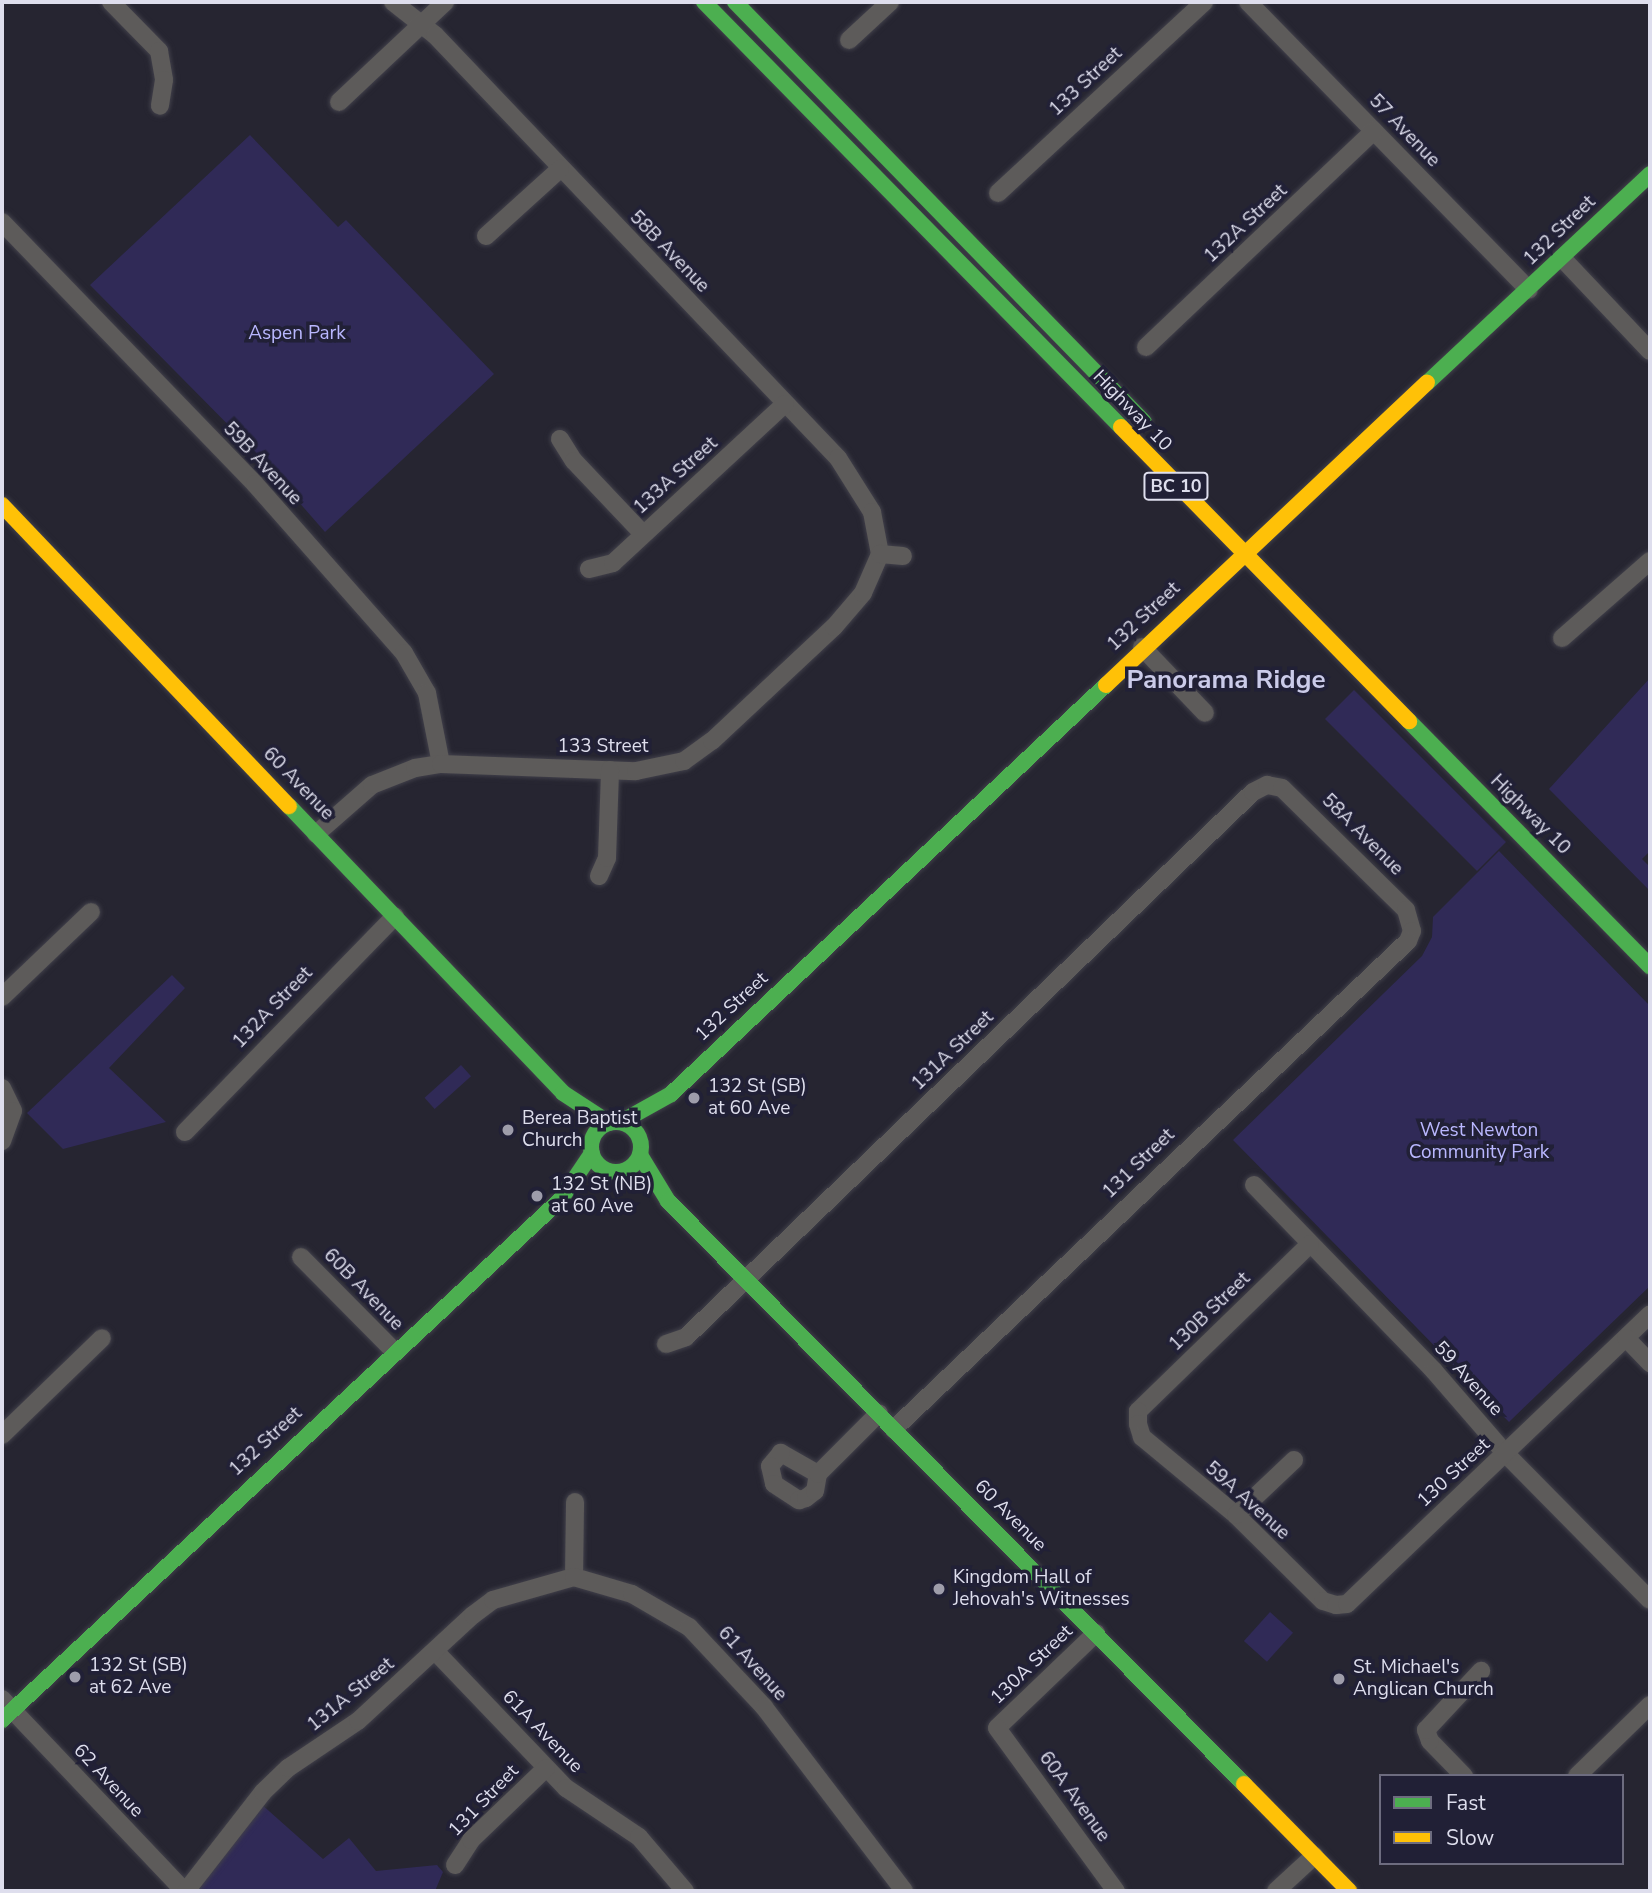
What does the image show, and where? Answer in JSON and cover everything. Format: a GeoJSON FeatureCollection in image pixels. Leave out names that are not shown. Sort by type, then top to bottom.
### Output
{"type":"FeatureCollection","features":[{"type":"Feature","properties":{"kind":"main road","name":"Highway 10"},"geometry":{"type":"LineString","coordinates":[[704,2],[1650,966]]}},
{"type":"Feature","properties":{"kind":"main road","name":"Highway 10"},"geometry":{"type":"LineString","coordinates":[[735,2],[1156,434]]}},
{"type":"Feature","properties":{"kind":"main road","name":"132 Street"},"geometry":{"type":"LineString","coordinates":[[615,1123],[671,1094],[1143,647],[1529,290],[1650,174]]}},
{"type":"Feature","properties":{"kind":"main road","name":"60 Avenue"},"geometry":{"type":"LineString","coordinates":[[2,505],[563,1093],[615,1123]]}},
{"type":"Feature","properties":{"kind":"main road"},"geometry":{"type":"LineString","coordinates":[[1244,524],[1273,554]]}},
{"type":"Feature","properties":{"kind":"main road","name":"60 Avenue"},"geometry":{"type":"LineString","coordinates":[[563,1093],[591,1149]]}},
{"type":"Feature","properties":{"kind":"main road","name":"132 Street"},"geometry":{"type":"LineString","coordinates":[[641,1153],[671,1094]]}},
{"type":"Feature","properties":{"kind":"main road"},"geometry":{"type":"LineString","coordinates":[[615,1123],[639,1136],[641,1153],[632,1167],[617,1172],[600,1166],[591,1149],[596,1132],[615,1123]]}},
{"type":"Feature","properties":{"kind":"main road","name":"132 Street"},"geometry":{"type":"LineString","coordinates":[[5,1710],[561,1199],[591,1149]]}},
{"type":"Feature","properties":{"kind":"main road","name":"60 Avenue"},"geometry":{"type":"LineString","coordinates":[[641,1153],[668,1201]]}},
{"type":"Feature","properties":{"kind":"main road","name":"132 Street"},"geometry":{"type":"LineString","coordinates":[[561,1199],[617,1172]]}},
{"type":"Feature","properties":{"kind":"main road","name":"60 Avenue"},"geometry":{"type":"LineString","coordinates":[[617,1172],[668,1201],[1349,1891]]}},
{"type":"Feature","properties":{"kind":"street"},"geometry":{"type":"LineString","coordinates":[[111,2],[159,51],[164,80],[160,107]]}},
{"type":"Feature","properties":{"kind":"street","name":"58B Avenue"},"geometry":{"type":"LineString","coordinates":[[393,2],[421,23],[855,480],[872,512],[880,554]]}},
{"type":"Feature","properties":{"kind":"street"},"geometry":{"type":"LineString","coordinates":[[339,102],[445,2]]}},
{"type":"Feature","properties":{"kind":"street"},"geometry":{"type":"LineString","coordinates":[[849,40],[890,2]]}},
{"type":"Feature","properties":{"kind":"street","name":"133 Street"},"geometry":{"type":"LineString","coordinates":[[998,193],[1204,2]]}},
{"type":"Feature","properties":{"kind":"street","name":"57 Avenue"},"geometry":{"type":"LineString","coordinates":[[1248,2],[1529,290]]}},
{"type":"Feature","properties":{"kind":"street","name":"132A Street"},"geometry":{"type":"LineString","coordinates":[[1146,347],[1374,131]]}},
{"type":"Feature","properties":{"kind":"street"},"geometry":{"type":"LineString","coordinates":[[486,236],[560,169]]}},
{"type":"Feature","properties":{"kind":"street","name":"59B Avenue"},"geometry":{"type":"LineString","coordinates":[[2,222],[255,484],[404,653],[427,693],[441,764]]}},
{"type":"Feature","properties":{"kind":"street"},"geometry":{"type":"LineString","coordinates":[[1562,258],[1650,351]]}},
{"type":"Feature","properties":{"kind":"street","name":"133A Street"},"geometry":{"type":"LineString","coordinates":[[589,569],[612,563],[785,404]]}},
{"type":"Feature","properties":{"kind":"street"},"geometry":{"type":"LineString","coordinates":[[560,439],[574,461],[643,534]]}},
{"type":"Feature","properties":{"kind":"street"},"geometry":{"type":"LineString","coordinates":[[880,554],[902,556]]}},
{"type":"Feature","properties":{"kind":"street","name":"133 Street"},"geometry":{"type":"LineString","coordinates":[[316,835],[385,778],[441,764],[610,770],[664,768],[712,741],[848,612],[863,593],[880,554]]}},
{"type":"Feature","properties":{"kind":"street"},"geometry":{"type":"LineString","coordinates":[[1562,638],[1650,561]]}},
{"type":"Feature","properties":{"kind":"street"},"geometry":{"type":"LineString","coordinates":[[1143,647],[1205,713]]}},
{"type":"Feature","properties":{"kind":"street"},"geometry":{"type":"LineString","coordinates":[[599,876],[607,858],[610,770]]}},
{"type":"Feature","properties":{"kind":"street","name":"58A Avenue"},"geometry":{"type":"LineString","coordinates":[[1267,785],[1291,793],[1349,851],[1406,910],[1412,931]]}},
{"type":"Feature","properties":{"kind":"street","name":"131A Street"},"geometry":{"type":"LineString","coordinates":[[666,1344],[686,1337],[1252,792],[1267,785]]}},
{"type":"Feature","properties":{"kind":"street"},"geometry":{"type":"LineString","coordinates":[[2,997],[91,912]]}},
{"type":"Feature","properties":{"kind":"street","name":"132A Street"},"geometry":{"type":"LineString","coordinates":[[185,1132],[395,916]]}},
{"type":"Feature","properties":{"kind":"street","name":"131 Street"},"geometry":{"type":"LineString","coordinates":[[894,1429],[1186,1148],[1219,1124],[1399,950],[1412,931]]}},
{"type":"Feature","properties":{"kind":"street"},"geometry":{"type":"LineString","coordinates":[[2,1141],[11,1124],[6,1095]]}},
{"type":"Feature","properties":{"kind":"street","name":"59 Avenue"},"geometry":{"type":"LineString","coordinates":[[1254,1185],[1434,1371],[1505,1453],[1650,1600]]}},
{"type":"Feature","properties":{"kind":"street","name":"130B Street"},"geometry":{"type":"LineString","coordinates":[[1138,1410],[1310,1244]]}},
{"type":"Feature","properties":{"kind":"street","name":"60B Avenue"},"geometry":{"type":"LineString","coordinates":[[301,1257],[395,1352]]}},
{"type":"Feature","properties":{"kind":"street","name":"130 Street"},"geometry":{"type":"LineString","coordinates":[[1347,1604],[1650,1314]]}},
{"type":"Feature","properties":{"kind":"street"},"geometry":{"type":"LineString","coordinates":[[2,1435],[102,1338]]}},
{"type":"Feature","properties":{"kind":"street"},"geometry":{"type":"LineString","coordinates":[[1626,1338],[1650,1363]]}},
{"type":"Feature","properties":{"kind":"street","name":"59A Avenue"},"geometry":{"type":"LineString","coordinates":[[1138,1410],[1142,1437],[1236,1516],[1323,1601],[1347,1604]]}},
{"type":"Feature","properties":{"kind":"street"},"geometry":{"type":"LineString","coordinates":[[818,1474],[879,1413]]}},
{"type":"Feature","properties":{"kind":"street"},"geometry":{"type":"LineString","coordinates":[[1236,1516],[1294,1460]]}},
{"type":"Feature","properties":{"kind":"street"},"geometry":{"type":"LineString","coordinates":[[574,1577],[575,1502]]}},
{"type":"Feature","properties":{"kind":"street","name":"131A Street"},"geometry":{"type":"LineString","coordinates":[[185,1891],[263,1792],[288,1769],[358,1721],[493,1600],[574,1577]]}},
{"type":"Feature","properties":{"kind":"street","name":"61 Avenue"},"geometry":{"type":"LineString","coordinates":[[574,1577],[632,1594],[689,1627],[764,1707],[904,1891]]}},
{"type":"Feature","properties":{"kind":"street","name":"130A Street"},"geometry":{"type":"LineString","coordinates":[[997,1728],[1096,1633]]}},
{"type":"Feature","properties":{"kind":"street","name":"61A Avenue"},"geometry":{"type":"LineString","coordinates":[[435,1651],[566,1788],[639,1837],[685,1891]]}},
{"type":"Feature","properties":{"kind":"street"},"geometry":{"type":"LineString","coordinates":[[1462,1774],[1430,1741],[1426,1730],[1481,1671]]}},
{"type":"Feature","properties":{"kind":"street"},"geometry":{"type":"LineString","coordinates":[[1579,1774],[1650,1705]]}},
{"type":"Feature","properties":{"kind":"street","name":"62 Avenue"},"geometry":{"type":"LineString","coordinates":[[5,1710],[185,1891]]}},
{"type":"Feature","properties":{"kind":"street","name":"60A Avenue"},"geometry":{"type":"LineString","coordinates":[[997,1728],[1116,1891]]}},
{"type":"Feature","properties":{"kind":"street","name":"131 Street"},"geometry":{"type":"LineString","coordinates":[[455,1865],[471,1840],[546,1768]]}},
{"type":"Feature","properties":{"kind":"street"},"geometry":{"type":"LineString","coordinates":[[1276,1891],[1314,1856]]}},
{"type":"Feature","properties":{"kind":"green space","name":"Aspen Park"},"geometry":{"type":"Polygon","coordinates":[[[250,135],[338,227],[346,220],[494,374],[325,532],[255,452],[90,285],[250,135]]]}},
{"type":"Feature","properties":{"kind":"green space"},"geometry":{"type":"Polygon","coordinates":[[[1650,678],[1650,851],[1642,859],[1650,867],[1650,891],[1549,789],[1650,678]]]}},
{"type":"Feature","properties":{"kind":"green space"},"geometry":{"type":"Polygon","coordinates":[[[1354,690],[1506,842],[1477,871],[1325,719],[1354,690]]]}},
{"type":"Feature","properties":{"kind":"green space","name":"West Newton Community Park"},"geometry":{"type":"Polygon","coordinates":[[[1499,851],[1650,1006],[1650,1286],[1509,1422],[1233,1140],[1422,956],[1432,937],[1433,917],[1499,851]]]}},
{"type":"Feature","properties":{"kind":"green space"},"geometry":{"type":"Polygon","coordinates":[[[172,975],[185,988],[109,1068],[166,1122],[63,1149],[27,1113],[172,975]]]}},
{"type":"Feature","properties":{"kind":"green space"},"geometry":{"type":"Polygon","coordinates":[[[461,1065],[471,1076],[435,1109],[425,1098],[461,1065]]]}},
{"type":"Feature","properties":{"kind":"green space"},"geometry":{"type":"Polygon","coordinates":[[[1270,1612],[1293,1633],[1267,1662],[1244,1641],[1270,1612]]]}},
{"type":"Feature","properties":{"kind":"green space"},"geometry":{"type":"Polygon","coordinates":[[[260,1803],[323,1859],[349,1838],[376,1871],[437,1865],[443,1872],[435,1891],[191,1891],[260,1803]]]}},
{"type":"Feature","properties":{"kind":"traffic: fast"},"geometry":{"type":"LineString","coordinates":[[704,2],[1121,427]]}},
{"type":"Feature","properties":{"kind":"traffic: fast"},"geometry":{"type":"LineString","coordinates":[[735,2],[1144,422]]}},
{"type":"Feature","properties":{"kind":"traffic: fast"},"geometry":{"type":"LineString","coordinates":[[1427,383],[1650,174]]}},
{"type":"Feature","properties":{"kind":"traffic: fast"},"geometry":{"type":"LineString","coordinates":[[621,1122],[671,1094],[1106,685]]}},
{"type":"Feature","properties":{"kind":"traffic: fast"},"geometry":{"type":"LineString","coordinates":[[1409,721],[1650,966]]}},
{"type":"Feature","properties":{"kind":"traffic: fast"},"geometry":{"type":"LineString","coordinates":[[289,806],[563,1093],[609,1123]]}},
{"type":"Feature","properties":{"kind":"traffic: fast"},"geometry":{"type":"LineString","coordinates":[[616,1122],[634,1129],[641,1147],[634,1165],[616,1172],[598,1165],[591,1147],[598,1129],[616,1122]]}},
{"type":"Feature","properties":{"kind":"traffic: fast"},"geometry":{"type":"LineString","coordinates":[[2,1720],[561,1199],[592,1153]]}},
{"type":"Feature","properties":{"kind":"traffic: fast"},"geometry":{"type":"LineString","coordinates":[[640,1155],[668,1201],[1244,1784]]}},
{"type":"Feature","properties":{"kind":"traffic: slow"},"geometry":{"type":"LineString","coordinates":[[1106,685],[1427,383]]}},
{"type":"Feature","properties":{"kind":"traffic: slow"},"geometry":{"type":"LineString","coordinates":[[1121,427],[1409,721]]}},
{"type":"Feature","properties":{"kind":"traffic: slow"},"geometry":{"type":"LineString","coordinates":[[2,505],[289,806]]}},
{"type":"Feature","properties":{"kind":"traffic: slow"},"geometry":{"type":"LineString","coordinates":[[1244,1784],[1349,1891]]}},
{"type":"Feature","properties":{"kind":"place","name":"132 St (SB) at 60 Ave"},"geometry":{"type":"Point","coordinates":[694,1098]}},
{"type":"Feature","properties":{"kind":"place","name":"Berea Baptist Church"},"geometry":{"type":"Point","coordinates":[508,1130]}},
{"type":"Feature","properties":{"kind":"place","name":"132 St (NB) at 60 Ave"},"geometry":{"type":"Point","coordinates":[537,1196]}},
{"type":"Feature","properties":{"kind":"place","name":"Kingdom Hall of Jehovah's Witnesses"},"geometry":{"type":"Point","coordinates":[939,1589]}},
{"type":"Feature","properties":{"kind":"place","name":"132 St (SB) at 62 Ave"},"geometry":{"type":"Point","coordinates":[75,1677]}},
{"type":"Feature","properties":{"kind":"place","name":"St. Michael's Anglican Church"},"geometry":{"type":"Point","coordinates":[1339,1679]}},
{"type":"Feature","properties":{"kind":"district","name":"Panorama Ridge"},"geometry":{"type":"Point","coordinates":[1226,680]}}]}
